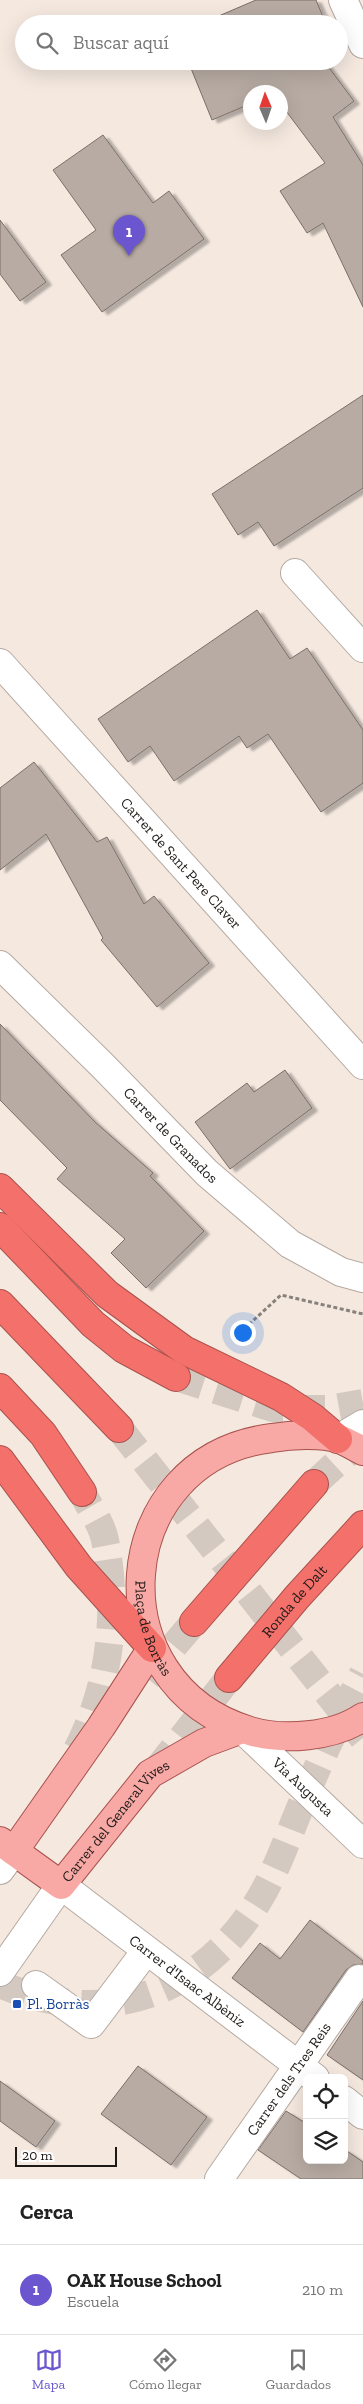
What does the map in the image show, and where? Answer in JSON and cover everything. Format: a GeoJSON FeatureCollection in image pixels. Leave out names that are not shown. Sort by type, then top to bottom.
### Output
{"type":"FeatureCollection","features":[{"type":"Feature","properties":{"kind":"highway"},"geometry":{"type":"LineString","coordinates":[[0,1188],[107,1294],[184,1350],[281,1397],[312,1417],[338,1438]]}},
{"type":"Feature","properties":{"kind":"highway"},"geometry":{"type":"LineString","coordinates":[[0,1227],[93,1324],[124,1349],[176,1377]]}},
{"type":"Feature","properties":{"kind":"highway"},"geometry":{"type":"LineString","coordinates":[[0,1304],[119,1428]]}},
{"type":"Feature","properties":{"kind":"highway"},"geometry":{"type":"LineString","coordinates":[[0,1388],[43,1434],[82,1492]]}},
{"type":"Feature","properties":{"kind":"highway"},"geometry":{"type":"LineString","coordinates":[[0,1460],[79,1567],[152,1648]]}},
{"type":"Feature","properties":{"kind":"highway"},"geometry":{"type":"LineString","coordinates":[[194,1622],[314,1484]]}},
{"type":"Feature","properties":{"kind":"highway","name":"Ronda de Dalt"},"geometry":{"type":"LineString","coordinates":[[229,1678],[363,1525]]}},
{"type":"Feature","properties":{"kind":"main road","name":"Plaça de Borràs"},"geometry":{"type":"LineString","coordinates":[[363,1451],[338,1438],[292,1435],[260,1439],[228,1449],[207,1462],[175,1489],[156,1517],[144,1548],[140,1569],[142,1610],[152,1648],[165,1671],[189,1698],[219,1720],[263,1735],[313,1735],[356,1722],[363,1717]]}},
{"type":"Feature","properties":{"kind":"main road"},"geometry":{"type":"LineString","coordinates":[[61,1885],[5,1854],[102,1727],[152,1648]]}},
{"type":"Feature","properties":{"kind":"main road","name":"Carrer del General Vives"},"geometry":{"type":"LineString","coordinates":[[61,1885],[150,1774],[204,1743],[242,1729]]}},
{"type":"Feature","properties":{"kind":"street"},"geometry":{"type":"LineString","coordinates":[[343,0],[363,44]]}},
{"type":"Feature","properties":{"kind":"street"},"geometry":{"type":"LineString","coordinates":[[295,573],[363,648]]}},
{"type":"Feature","properties":{"kind":"street","name":"Carrer de Sant Pere Claver"},"geometry":{"type":"LineString","coordinates":[[0,662],[363,1065]]}},
{"type":"Feature","properties":{"kind":"street","name":"Carrer de Granados"},"geometry":{"type":"LineString","coordinates":[[0,965],[102,1065],[207,1173],[290,1244],[341,1272],[363,1278]]}},
{"type":"Feature","properties":{"kind":"street"},"geometry":{"type":"LineString","coordinates":[[338,1438],[363,1424]]}},
{"type":"Feature","properties":{"kind":"street","name":"Via Augusta"},"geometry":{"type":"LineString","coordinates":[[242,1729],[363,1844]]}},
{"type":"Feature","properties":{"kind":"street","name":"Carrer del General Vives"},"geometry":{"type":"LineString","coordinates":[[0,1972],[61,1885]]}},
{"type":"Feature","properties":{"kind":"street","name":"Carrer d'Isaac Albèniz"},"geometry":{"type":"LineString","coordinates":[[61,1885],[306,2071]]}},
{"type":"Feature","properties":{"kind":"street"},"geometry":{"type":"LineString","coordinates":[[36,1985],[91,2024],[140,1959]]}},
{"type":"Feature","properties":{"kind":"street","name":"Carrer dels Tres Reis"},"geometry":{"type":"LineString","coordinates":[[219,2179],[306,2071],[359,1979]]}},
{"type":"Feature","properties":{"kind":"street"},"geometry":{"type":"LineString","coordinates":[[348,2103],[363,2114]]}},
{"type":"Feature","properties":{"kind":"path"},"geometry":{"type":"LineString","coordinates":[[244,1329],[281,1295],[363,1314]]}},
{"type":"Feature","properties":{"kind":"building"},"geometry":{"type":"Polygon","coordinates":[[[256,0],[316,0],[322,15],[221,15],[256,0]]]}},
{"type":"Feature","properties":{"kind":"building"},"geometry":{"type":"Polygon","coordinates":[[[192,70],[331,70],[354,101],[333,117],[363,165],[363,307],[323,223],[307,233],[280,191],[325,163],[288,114],[288,85],[243,85],[243,107],[212,120],[192,70]]]}},
{"type":"Feature","properties":{"kind":"building"},"geometry":{"type":"Polygon","coordinates":[[[103,135],[153,203],[169,191],[204,239],[102,312],[61,255],[96,230],[53,170],[103,135]]]}},
{"type":"Feature","properties":{"kind":"building"},"geometry":{"type":"Polygon","coordinates":[[[0,220],[46,282],[20,301],[0,274],[0,220]]]}},
{"type":"Feature","properties":{"kind":"building"},"geometry":{"type":"Polygon","coordinates":[[[363,395],[363,488],[274,546],[258,522],[238,535],[212,494],[363,395]]]}},
{"type":"Feature","properties":{"kind":"building"},"geometry":{"type":"Polygon","coordinates":[[[257,610],[290,659],[307,648],[363,730],[363,783],[321,812],[268,734],[247,748],[239,736],[174,781],[150,746],[128,762],[98,719],[257,610]]]}},
{"type":"Feature","properties":{"kind":"building"},"geometry":{"type":"Polygon","coordinates":[[[34,762],[97,842],[107,837],[144,904],[154,896],[209,963],[157,1007],[101,940],[103,938],[46,834],[0,870],[0,788],[34,762]]]}},
{"type":"Feature","properties":{"kind":"building"},"geometry":{"type":"Polygon","coordinates":[[[0,1024],[95,1122],[153,1173],[150,1176],[204,1231],[146,1288],[111,1253],[125,1239],[57,1179],[67,1168],[0,1100],[0,1024]]]}},
{"type":"Feature","properties":{"kind":"building"},"geometry":{"type":"Polygon","coordinates":[[[285,1070],[312,1108],[230,1169],[195,1122],[247,1083],[254,1092],[285,1070]]]}},
{"type":"Feature","properties":{"kind":"building"},"geometry":{"type":"Polygon","coordinates":[[[310,1920],[363,1961],[363,1964],[353,1965],[346,1970],[303,2032],[232,1978],[260,1943],[280,1959],[310,1920]]]}},
{"type":"Feature","properties":{"kind":"building"},"geometry":{"type":"Polygon","coordinates":[[[363,2001],[363,2080],[327,2055],[363,2001]]]}},
{"type":"Feature","properties":{"kind":"building"},"geometry":{"type":"Polygon","coordinates":[[[138,2066],[207,2117],[171,2165],[101,2114],[138,2066]]]}},
{"type":"Feature","properties":{"kind":"building"},"geometry":{"type":"Polygon","coordinates":[[[0,2081],[55,2121],[36,2147],[0,2121],[0,2081]]]}},
{"type":"Feature","properties":{"kind":"building"},"geometry":{"type":"Polygon","coordinates":[[[286,2111],[303,2122],[303,2164],[348,2164],[348,2152],[363,2162],[363,2179],[301,2179],[258,2150],[286,2111]]]}},
{"type":"Feature","properties":{"kind":"tunnel"},"geometry":{"type":"LineString","coordinates":[[176,1377],[276,1409],[330,1409],[363,1403]]}},
{"type":"Feature","properties":{"kind":"tunnel"},"geometry":{"type":"LineString","coordinates":[[119,1428],[363,1738]]}},
{"type":"Feature","properties":{"kind":"tunnel"},"geometry":{"type":"LineString","coordinates":[[314,1484],[363,1439]]}},
{"type":"Feature","properties":{"kind":"tunnel"},"geometry":{"type":"LineString","coordinates":[[77,1750],[88,1726],[104,1674],[109,1648],[111,1621],[111,1594],[105,1540],[82,1492]]}},
{"type":"Feature","properties":{"kind":"tunnel"},"geometry":{"type":"LineString","coordinates":[[147,1678],[194,1622]]}},
{"type":"Feature","properties":{"kind":"tunnel"},"geometry":{"type":"LineString","coordinates":[[0,1984],[39,1997],[76,2004],[113,2003],[148,1995],[180,1980],[210,1959],[237,1931],[266,1887],[324,1753],[363,1674]]}},
{"type":"Feature","properties":{"kind":"tunnel"},"geometry":{"type":"LineString","coordinates":[[156,1771],[229,1678]]}},
{"type":"Feature","properties":{"kind":"place","name":"OAK House School"},"geometry":{"type":"Point","coordinates":[129,256]}},
{"type":"Feature","properties":{"kind":"place","name":"Pl. Borràs"},"geometry":{"type":"Point","coordinates":[17,2004]}}]}
